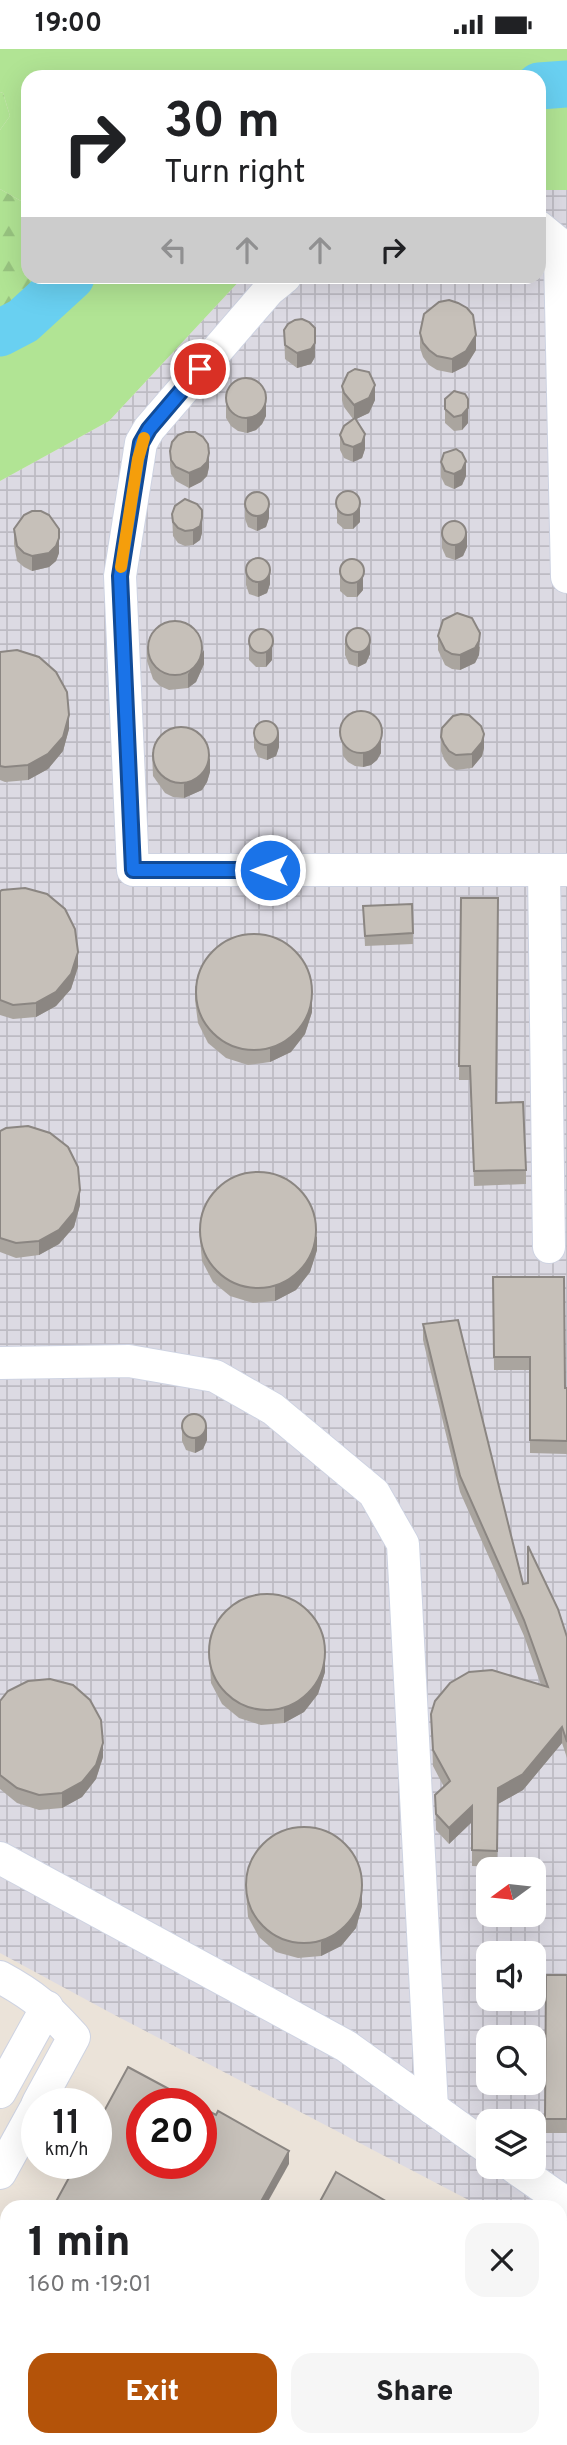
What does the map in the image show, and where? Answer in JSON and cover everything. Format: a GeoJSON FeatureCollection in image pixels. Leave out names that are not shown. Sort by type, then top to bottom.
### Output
{"type":"FeatureCollection","features":[{"type":"Feature","properties":{"kind":"lane"},"geometry":{"type":"LineString","coordinates":[[546,233],[556,241],[560,257],[567,577]]}},
{"type":"Feature","properties":{"kind":"lane"},"geometry":{"type":"LineString","coordinates":[[276,284],[149,429],[141,443],[120,576],[133,870],[555,870],[549,1247]]}},
{"type":"Feature","properties":{"kind":"lane"},"geometry":{"type":"LineString","coordinates":[[0,1363],[129,1361],[215,1376],[273,1409],[374,1493],[398,1534],[403,1544],[432,2108]]}},
{"type":"Feature","properties":{"kind":"lane"},"geometry":{"type":"LineString","coordinates":[[0,1859],[346,2046],[476,2139]]}},
{"type":"Feature","properties":{"kind":"lane"},"geometry":{"type":"LineString","coordinates":[[0,1977],[30,1993],[47,2007],[74,2037],[46,2088]]}},
{"type":"Feature","properties":{"kind":"lane"},"geometry":{"type":"LineString","coordinates":[[0,2092],[47,2007]]}},
{"type":"Feature","properties":{"kind":"lane"},"geometry":{"type":"LineString","coordinates":[[0,2173],[21,2134]]}},
{"type":"Feature","properties":{"kind":"lane"},"geometry":{"type":"LineString","coordinates":[[531,2179],[561,2200]]}},
{"type":"Feature","properties":{"kind":"shaded area"},"geometry":{"type":"Polygon","coordinates":[[[546,190],[567,190],[567,2200],[469,2200],[0,1953],[0,481],[109,421],[236,284],[546,284],[546,190]]]}},
{"type":"Feature","properties":{"kind":"green space"},"geometry":{"type":"Polygon","coordinates":[[[0,49],[567,49],[567,190],[546,190],[546,70],[21,70],[21,201],[0,189],[0,130],[10,116],[3,93],[0,92],[0,49]]]}},
{"type":"Feature","properties":{"kind":"green space"},"geometry":{"type":"Polygon","coordinates":[[[0,92],[3,93],[10,116],[0,130],[0,92]]]}},
{"type":"Feature","properties":{"kind":"green space"},"geometry":{"type":"Polygon","coordinates":[[[0,189],[21,201],[21,284],[63,284],[23,321],[0,333],[0,189]]]}},
{"type":"Feature","properties":{"kind":"green space"},"geometry":{"type":"Polygon","coordinates":[[[63,284],[236,284],[109,421],[0,481],[0,333],[23,321],[63,284]]]}},
{"type":"Feature","properties":{"kind":"building"},"geometry":{"type":"Polygon","coordinates":[[[449,300],[467,308],[473,315],[476,335],[466,351],[452,359],[437,356],[429,350],[420,333],[424,314],[439,302],[449,300]]]}},
{"type":"Feature","properties":{"kind":"building"},"geometry":{"type":"Polygon","coordinates":[[[302,319],[315,328],[315,343],[311,349],[297,353],[285,345],[284,330],[288,324],[302,319]]]}},
{"type":"Feature","properties":{"kind":"building"},"geometry":{"type":"Polygon","coordinates":[[[355,369],[369,372],[375,385],[369,398],[354,405],[342,386],[348,373],[355,369]]]}},
{"type":"Feature","properties":{"kind":"building"},"geometry":{"type":"Polygon","coordinates":[[[246,378],[260,384],[266,398],[260,412],[246,418],[232,412],[226,398],[232,384],[246,378]]]}},
{"type":"Feature","properties":{"kind":"building"},"geometry":{"type":"Polygon","coordinates":[[[454,391],[465,394],[468,408],[462,415],[454,417],[445,409],[445,399],[454,391]]]}},
{"type":"Feature","properties":{"kind":"building"},"geometry":{"type":"Polygon","coordinates":[[[355,418],[365,434],[362,443],[353,447],[344,444],[340,435],[344,426],[355,418]]]}},
{"type":"Feature","properties":{"kind":"building"},"geometry":{"type":"Polygon","coordinates":[[[195,432],[203,437],[208,444],[209,453],[207,462],[201,468],[189,473],[176,467],[171,460],[170,451],[172,442],[178,435],[195,432]]]}},
{"type":"Feature","properties":{"kind":"building"},"geometry":{"type":"Polygon","coordinates":[[[456,449],[466,461],[462,470],[454,474],[445,471],[441,462],[444,453],[456,449]]]}},
{"type":"Feature","properties":{"kind":"building"},"geometry":{"type":"Polygon","coordinates":[[[348,491],[359,498],[360,503],[353,514],[348,515],[337,508],[336,503],[343,492],[348,491]]]}},
{"type":"Feature","properties":{"kind":"building"},"geometry":{"type":"Polygon","coordinates":[[[257,492],[268,499],[269,504],[262,515],[257,516],[246,509],[245,504],[252,493],[257,492]]]}},
{"type":"Feature","properties":{"kind":"building"},"geometry":{"type":"Polygon","coordinates":[[[185,499],[197,504],[202,510],[200,526],[193,530],[185,531],[173,522],[175,506],[185,499]]]}},
{"type":"Feature","properties":{"kind":"building"},"geometry":{"type":"Polygon","coordinates":[[[32,511],[49,515],[59,529],[56,546],[49,553],[32,556],[17,546],[14,529],[24,515],[32,511]]]}},
{"type":"Feature","properties":{"kind":"building"},"geometry":{"type":"Polygon","coordinates":[[[454,521],[465,528],[466,533],[459,544],[454,545],[443,538],[442,533],[449,522],[454,521]]]}},
{"type":"Feature","properties":{"kind":"building"},"geometry":{"type":"Polygon","coordinates":[[[258,558],[269,565],[270,570],[263,581],[258,582],[247,575],[246,570],[253,559],[258,558]]]}},
{"type":"Feature","properties":{"kind":"building"},"geometry":{"type":"Polygon","coordinates":[[[352,559],[363,566],[364,571],[357,582],[352,583],[341,576],[340,571],[347,560],[352,559]]]}},
{"type":"Feature","properties":{"kind":"building"},"geometry":{"type":"Polygon","coordinates":[[[457,613],[472,618],[480,633],[475,648],[460,655],[445,650],[438,636],[443,620],[457,613]]]}},
{"type":"Feature","properties":{"kind":"building"},"geometry":{"type":"Polygon","coordinates":[[[180,621],[190,625],[198,633],[202,648],[198,663],[190,671],[170,675],[160,671],[152,663],[148,643],[152,633],[160,625],[180,621]]]}},
{"type":"Feature","properties":{"kind":"building"},"geometry":{"type":"Polygon","coordinates":[[[358,628],[369,635],[370,640],[363,651],[358,652],[347,645],[346,640],[353,629],[358,628]]]}},
{"type":"Feature","properties":{"kind":"building"},"geometry":{"type":"Polygon","coordinates":[[[261,629],[272,636],[273,641],[266,652],[261,653],[250,646],[249,641],[256,630],[261,629]]]}},
{"type":"Feature","properties":{"kind":"building"},"geometry":{"type":"Polygon","coordinates":[[[17,650],[39,657],[56,672],[67,692],[69,715],[63,737],[48,754],[28,765],[5,767],[0,766],[0,652],[17,650]]]}},
{"type":"Feature","properties":{"kind":"building"},"geometry":{"type":"Polygon","coordinates":[[[361,711],[376,717],[382,732],[376,747],[361,753],[346,747],[340,732],[346,717],[361,711]]]}},
{"type":"Feature","properties":{"kind":"building"},"geometry":{"type":"Polygon","coordinates":[[[469,715],[481,726],[484,734],[482,742],[472,754],[456,755],[449,751],[441,737],[442,728],[453,716],[469,715]]]}},
{"type":"Feature","properties":{"kind":"building"},"geometry":{"type":"Polygon","coordinates":[[[266,721],[277,728],[278,733],[271,744],[266,745],[255,738],[254,733],[261,722],[266,721]]]}},
{"type":"Feature","properties":{"kind":"building"},"geometry":{"type":"Polygon","coordinates":[[[175,727],[187,727],[197,731],[205,739],[209,755],[205,771],[197,779],[187,783],[175,783],[165,779],[157,771],[153,761],[153,749],[157,739],[165,731],[175,727]]]}},
{"type":"Feature","properties":{"kind":"building"},"geometry":{"type":"Polygon","coordinates":[[[25,888],[47,894],[65,909],[75,929],[78,952],[71,974],[56,992],[36,1003],[13,1005],[0,1000],[0,891],[25,888]]]}},
{"type":"Feature","properties":{"kind":"building"},"geometry":{"type":"Polygon","coordinates":[[[461,898],[498,898],[496,1103],[523,1102],[526,1170],[474,1171],[470,1066],[459,1066],[461,898]]]}},
{"type":"Feature","properties":{"kind":"building"},"geometry":{"type":"Polygon","coordinates":[[[412,904],[413,933],[365,936],[363,906],[412,904]]]}},
{"type":"Feature","properties":{"kind":"building"},"geometry":{"type":"Polygon","coordinates":[[[254,934],[276,939],[295,951],[307,970],[312,992],[307,1014],[295,1033],[276,1045],[254,1050],[232,1045],[213,1033],[201,1014],[196,992],[201,970],[213,951],[232,939],[254,934]]]}},
{"type":"Feature","properties":{"kind":"building"},"geometry":{"type":"Polygon","coordinates":[[[28,1126],[50,1133],[68,1147],[78,1167],[80,1190],[74,1212],[59,1230],[39,1241],[16,1243],[0,1238],[0,1131],[28,1126]]]}},
{"type":"Feature","properties":{"kind":"building"},"geometry":{"type":"Polygon","coordinates":[[[258,1172],[280,1177],[299,1189],[311,1208],[316,1230],[311,1252],[299,1271],[280,1283],[258,1288],[236,1283],[217,1271],[205,1252],[200,1230],[205,1208],[217,1189],[236,1177],[258,1172]]]}},
{"type":"Feature","properties":{"kind":"building"},"geometry":{"type":"Polygon","coordinates":[[[493,1277],[564,1277],[567,1441],[530,1440],[530,1357],[494,1357],[493,1277]]]}},
{"type":"Feature","properties":{"kind":"building"},"geometry":{"type":"Polygon","coordinates":[[[458,1320],[523,1584],[528,1583],[528,1546],[558,1609],[567,1637],[567,1742],[562,1727],[523,1774],[498,1788],[497,1851],[472,1850],[472,1806],[449,1828],[436,1814],[435,1795],[450,1781],[433,1750],[431,1714],[435,1701],[450,1683],[469,1672],[492,1670],[548,1687],[524,1620],[460,1476],[423,1324],[458,1320]]]}},
{"type":"Feature","properties":{"kind":"building"},"geometry":{"type":"Polygon","coordinates":[[[194,1414],[205,1421],[206,1426],[199,1437],[194,1438],[183,1431],[182,1426],[189,1415],[194,1414]]]}},
{"type":"Feature","properties":{"kind":"building"},"geometry":{"type":"Polygon","coordinates":[[[267,1594],[289,1599],[308,1611],[320,1630],[325,1652],[320,1674],[308,1693],[289,1705],[267,1710],[245,1705],[226,1693],[214,1674],[209,1652],[214,1630],[226,1611],[245,1599],[267,1594]]]}},
{"type":"Feature","properties":{"kind":"building"},"geometry":{"type":"Polygon","coordinates":[[[50,1679],[73,1685],[90,1700],[101,1720],[103,1743],[96,1765],[82,1782],[62,1793],[39,1795],[17,1788],[0,1775],[0,1701],[8,1691],[28,1681],[50,1679]]]}},
{"type":"Feature","properties":{"kind":"building"},"geometry":{"type":"Polygon","coordinates":[[[304,1827],[326,1832],[345,1844],[357,1863],[362,1885],[357,1907],[345,1926],[326,1938],[304,1943],[282,1938],[263,1926],[251,1907],[246,1885],[251,1863],[263,1844],[282,1832],[304,1827]]]}},
{"type":"Feature","properties":{"kind":"building"},"geometry":{"type":"Polygon","coordinates":[[[546,1975],[567,1975],[567,2119],[546,2119],[546,1975]]]}},
{"type":"Feature","properties":{"kind":"building"},"geometry":{"type":"Polygon","coordinates":[[[128,2067],[167,2088],[126,2088],[126,2179],[217,2179],[218,2111],[289,2151],[262,2200],[57,2200],[68,2179],[112,2179],[112,2096],[128,2067]]]}},
{"type":"Feature","properties":{"kind":"building"},"geometry":{"type":"Polygon","coordinates":[[[336,2172],[384,2200],[321,2200],[336,2172]]]}},
{"type":"Feature","properties":{"kind":"waterway"},"geometry":{"type":"LineString","coordinates":[[546,86],[567,84]]}},
{"type":"Feature","properties":{"kind":"waterway"},"geometry":{"type":"LineString","coordinates":[[0,333],[23,321],[63,284]]}},
{"type":"Feature","properties":{"kind":"slow traffic"},"geometry":{"type":"LineString","coordinates":[[121,567],[138,459],[144,438]]}},
{"type":"Feature","properties":{"kind":"route"},"geometry":{"type":"LineString","coordinates":[[200,369],[149,429],[141,443],[121,567],[133,870],[270,870]]}}]}
